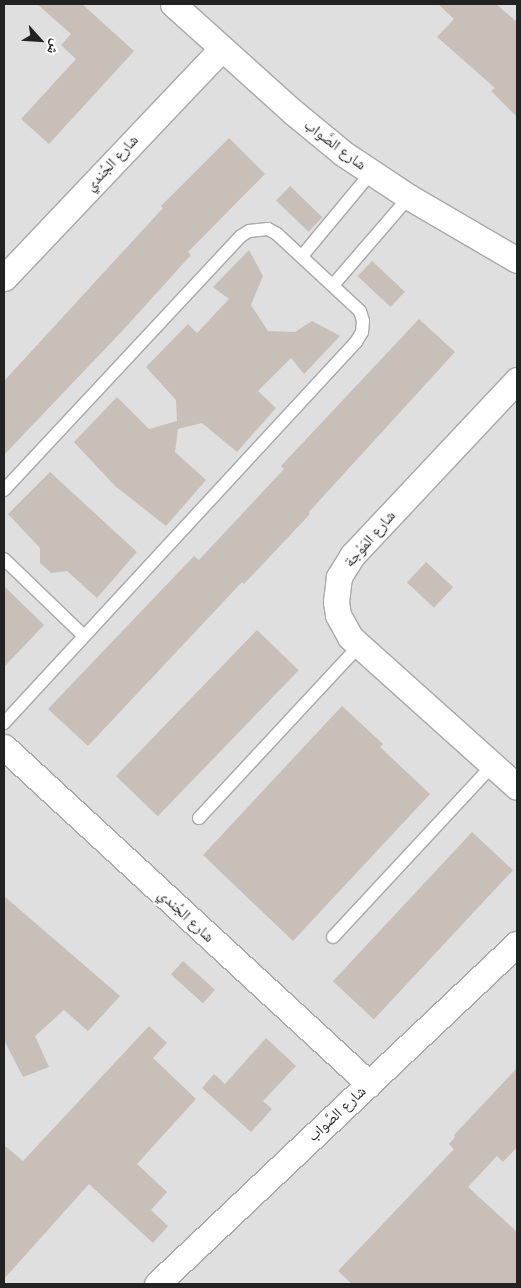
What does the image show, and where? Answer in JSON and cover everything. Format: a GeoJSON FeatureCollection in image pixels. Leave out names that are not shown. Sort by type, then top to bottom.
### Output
{"type":"FeatureCollection","features":[{"type":"Feature","properties":{"kind":"street","name":"شارع الصَّواب"},"geometry":{"type":"LineString","coordinates":[[173,4],[220,49],[318,134],[371,173],[517,260]]}},
{"type":"Feature","properties":{"kind":"street","name":"شارع الجُندي"},"geometry":{"type":"LineString","coordinates":[[4,278],[220,49]]}},
{"type":"Feature","properties":{"kind":"street","name":"شارع المَوْجة"},"geometry":{"type":"LineString","coordinates":[[517,380],[344,566],[336,590],[338,615],[350,637],[517,787]]}},
{"type":"Feature","properties":{"kind":"street","name":"شارع الجُندي"},"geometry":{"type":"LineString","coordinates":[[4,748],[369,1084]]}},
{"type":"Feature","properties":{"kind":"street","name":"شارع الصَّواب"},"geometry":{"type":"LineString","coordinates":[[157,1284],[517,944]]}},
{"type":"Feature","properties":{"kind":"lane"},"geometry":{"type":"LineString","coordinates":[[302,256],[371,173]]}},
{"type":"Feature","properties":{"kind":"lane"},"geometry":{"type":"LineString","coordinates":[[334,284],[409,196]]}},
{"type":"Feature","properties":{"kind":"lane"},"geometry":{"type":"LineString","coordinates":[[4,490],[241,236],[249,231],[268,229],[277,234],[334,284],[360,310],[362,327],[356,342],[4,723]]}},
{"type":"Feature","properties":{"kind":"lane"},"geometry":{"type":"LineString","coordinates":[[4,559],[84,636]]}},
{"type":"Feature","properties":{"kind":"lane"},"geometry":{"type":"LineString","coordinates":[[199,818],[359,646]]}},
{"type":"Feature","properties":{"kind":"lane"},"geometry":{"type":"LineString","coordinates":[[333,937],[493,765]]}},
{"type":"Feature","properties":{"kind":"shaded area"},"geometry":{"type":"Polygon","coordinates":[[[4,4],[517,4],[517,1284],[4,1284],[4,4]]]}},
{"type":"Feature","properties":{"kind":"building"},"geometry":{"type":"Polygon","coordinates":[[[37,4],[82,4],[134,51],[49,144],[21,119],[76,59],[61,45],[71,34],[37,4]]]}},
{"type":"Feature","properties":{"kind":"building"},"geometry":{"type":"Polygon","coordinates":[[[438,4],[496,4],[517,22],[517,117],[491,91],[495,88],[437,37],[454,19],[438,4]]]}},
{"type":"Feature","properties":{"kind":"building"},"geometry":{"type":"Polygon","coordinates":[[[229,138],[265,174],[188,252],[191,255],[124,329],[4,455],[4,381],[163,208],[161,206],[229,138]]]}},
{"type":"Feature","properties":{"kind":"building"},"geometry":{"type":"Polygon","coordinates":[[[290,186],[322,217],[308,232],[276,200],[290,186]]]}},
{"type":"Feature","properties":{"kind":"building"},"geometry":{"type":"Polygon","coordinates":[[[249,250],[263,276],[251,305],[268,331],[295,332],[312,321],[340,336],[304,374],[291,358],[258,391],[276,408],[237,452],[202,423],[178,429],[175,452],[206,480],[166,526],[115,486],[74,442],[117,397],[149,429],[177,421],[176,400],[146,367],[188,324],[197,333],[229,299],[213,287],[249,250]]]}},
{"type":"Feature","properties":{"kind":"building"},"geometry":{"type":"Polygon","coordinates":[[[372,261],[405,292],[391,307],[358,276],[372,261]]]}},
{"type":"Feature","properties":{"kind":"building"},"geometry":{"type":"Polygon","coordinates":[[[419,319],[455,352],[309,512],[310,514],[244,584],[242,582],[88,746],[48,709],[194,556],[199,560],[284,469],[281,466],[419,319]]]}},
{"type":"Feature","properties":{"kind":"building"},"geometry":{"type":"Polygon","coordinates":[[[50,472],[137,552],[97,598],[67,571],[51,573],[40,563],[40,548],[8,514],[50,472]]]}},
{"type":"Feature","properties":{"kind":"building"},"geometry":{"type":"Polygon","coordinates":[[[426,562],[453,587],[434,608],[407,582],[426,562]]]}},
{"type":"Feature","properties":{"kind":"building"},"geometry":{"type":"Polygon","coordinates":[[[4,586],[44,625],[4,667],[4,586]]]}},
{"type":"Feature","properties":{"kind":"building"},"geometry":{"type":"Polygon","coordinates":[[[257,630],[299,670],[158,816],[116,776],[257,630]]]}},
{"type":"Feature","properties":{"kind":"building"},"geometry":{"type":"Polygon","coordinates":[[[342,706],[383,744],[380,747],[430,794],[293,941],[203,855],[342,706]]]}},
{"type":"Feature","properties":{"kind":"building"},"geometry":{"type":"Polygon","coordinates":[[[472,832],[513,870],[374,1019],[333,981],[472,832]]]}},
{"type":"Feature","properties":{"kind":"building"},"geometry":{"type":"Polygon","coordinates":[[[4,896],[120,996],[88,1031],[64,1010],[35,1036],[49,1067],[23,1077],[4,1040],[4,896]]]}},
{"type":"Feature","properties":{"kind":"building"},"geometry":{"type":"Polygon","coordinates":[[[183,961],[215,990],[203,1003],[171,974],[183,961]]]}},
{"type":"Feature","properties":{"kind":"building"},"geometry":{"type":"Polygon","coordinates":[[[149,1026],[167,1043],[153,1058],[196,1099],[137,1164],[167,1192],[151,1210],[168,1226],[153,1243],[89,1184],[4,1279],[4,1145],[23,1161],[149,1026]]]}},
{"type":"Feature","properties":{"kind":"building"},"geometry":{"type":"Polygon","coordinates":[[[266,1038],[296,1066],[263,1101],[272,1109],[251,1132],[202,1088],[214,1074],[225,1084],[266,1038]]]}},
{"type":"Feature","properties":{"kind":"building"},"geometry":{"type":"Polygon","coordinates":[[[517,1068],[517,1147],[503,1162],[497,1156],[468,1187],[517,1232],[517,1284],[352,1284],[338,1271],[454,1149],[449,1144],[455,1137],[454,1135],[517,1068]]]}}]}
